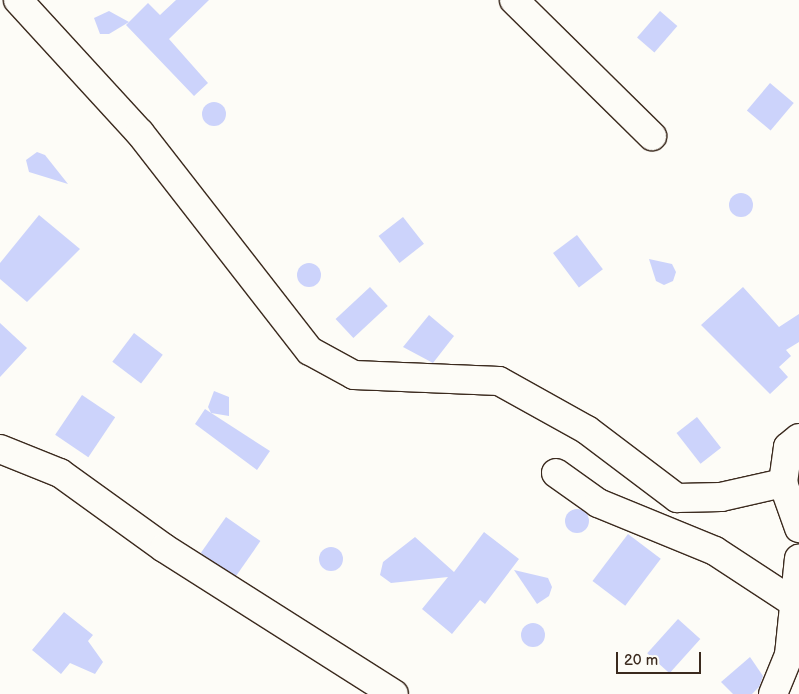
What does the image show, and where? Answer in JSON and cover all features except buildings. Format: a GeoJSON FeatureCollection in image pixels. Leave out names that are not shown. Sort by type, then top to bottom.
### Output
{"type":"FeatureCollection","features":[{"type":"Feature","properties":{"kind":"street"},"geometry":{"type":"LineString","coordinates":[[18,0],[140,133],[310,350],[354,375],[499,381],[587,430],[677,498],[720,497],[783,483]]}},
{"type":"Feature","properties":{"kind":"street"},"geometry":{"type":"LineString","coordinates":[[514,0],[652,136]]}},
{"type":"Feature","properties":{"kind":"street"},"geometry":{"type":"LineString","coordinates":[[799,438],[788,447],[783,483],[799,528]]}},
{"type":"Feature","properties":{"kind":"street"},"geometry":{"type":"LineString","coordinates":[[0,448],[60,473],[164,548],[394,694]]}},
{"type":"Feature","properties":{"kind":"street"},"geometry":{"type":"LineString","coordinates":[[556,473],[598,503],[715,551],[793,602]]}},
{"type":"Feature","properties":{"kind":"street"},"geometry":{"type":"LineString","coordinates":[[773,694],[789,655],[793,602],[799,559]]}}]}
